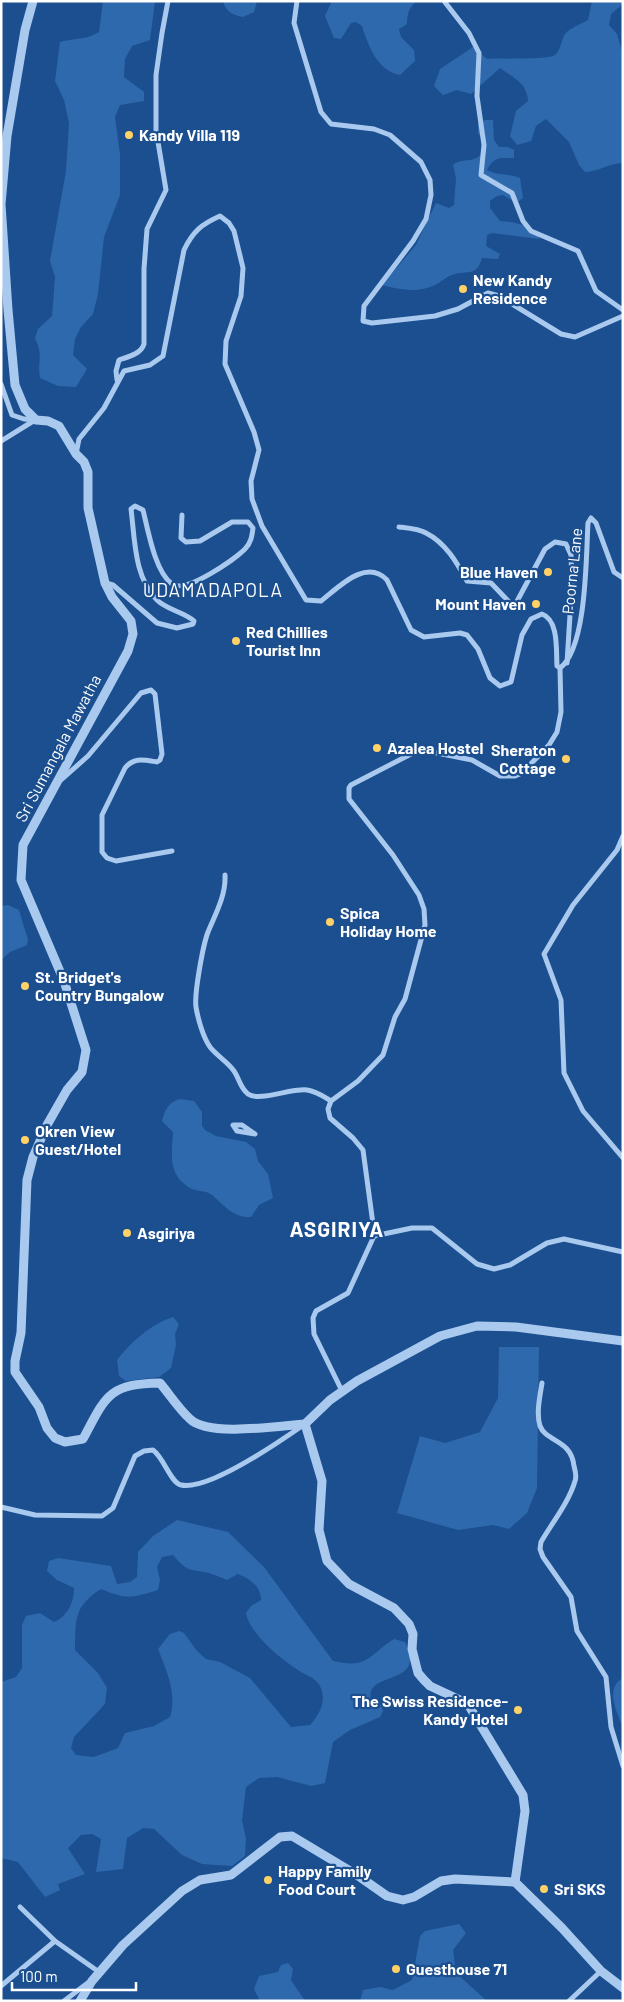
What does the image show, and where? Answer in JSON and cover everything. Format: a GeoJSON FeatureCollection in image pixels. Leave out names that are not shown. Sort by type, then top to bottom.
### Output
{"type":"FeatureCollection","features":[{"type":"Feature","properties":{"kind":"street"},"geometry":{"type":"LineString","coordinates":[[33,1],[25,30],[7,136],[2,204],[8,310],[15,385],[25,410],[36,420]]}},
{"type":"Feature","properties":{"kind":"street"},"geometry":{"type":"LineString","coordinates":[[118,381],[116,371],[119,360],[138,353],[143,349],[144,269],[147,229],[166,190],[156,130],[156,75],[168,1]]}},
{"type":"Feature","properties":{"kind":"street"},"geometry":{"type":"LineString","coordinates":[[297,1],[294,23],[321,112],[330,124],[374,129],[390,135],[421,162],[430,180],[431,195],[426,219],[413,241],[364,306],[363,321],[372,323],[436,316],[458,309],[488,293],[499,296],[561,334],[575,337],[623,316]]}},
{"type":"Feature","properties":{"kind":"street"},"geometry":{"type":"LineString","coordinates":[[444,1],[469,33],[479,53],[477,96],[484,145],[481,175],[512,193],[523,221],[531,231],[578,251],[596,291],[623,310]]}},
{"type":"Feature","properties":{"kind":"street"},"geometry":{"type":"LineString","coordinates":[[76,454],[79,439],[104,408],[124,371],[150,365],[163,356],[184,250],[190,239],[204,224],[220,216],[230,222],[234,231],[243,268],[241,296],[226,341],[225,364],[254,432],[259,450],[251,481],[252,499],[262,526],[306,600],[321,601],[355,574],[374,572],[381,574],[387,580],[410,630],[424,637],[460,633],[467,635],[478,649],[490,678],[500,686],[511,682],[522,635],[531,619],[542,614],[546,615],[554,628],[557,666],[560,668],[561,712],[558,732],[550,745],[522,773],[516,776],[500,776],[472,760],[422,750],[351,785],[349,788],[350,799],[393,855],[419,895],[424,909],[425,925],[405,999],[395,1017],[383,1055],[358,1081],[330,1101],[328,1109],[330,1118],[353,1138],[363,1150],[374,1236],[348,1293],[316,1311],[313,1318],[314,1334],[342,1391]]}},
{"type":"Feature","properties":{"kind":"street"},"geometry":{"type":"LineString","coordinates":[[1,384],[12,414],[36,420]]}},
{"type":"Feature","properties":{"kind":"street"},"geometry":{"type":"LineString","coordinates":[[1,441],[36,420]]}},
{"type":"Feature","properties":{"kind":"street","name":"Sri Sumangala Mawatha"},"geometry":{"type":"LineString","coordinates":[[36,420],[48,421],[59,426],[76,454],[84,462],[88,472],[88,508],[91,526],[105,583],[112,597],[131,621],[133,634],[128,651],[23,844],[20,880],[64,980],[86,1050],[82,1072],[67,1090],[46,1125],[33,1157],[28,1180],[21,1333],[15,1361],[15,1372],[39,1407],[47,1428],[55,1438],[65,1442],[84,1440],[104,1401],[117,1390],[141,1383],[160,1383],[190,1420],[202,1427],[218,1430],[304,1424]]}},
{"type":"Feature","properties":{"kind":"street"},"geometry":{"type":"LineString","coordinates":[[105,583],[113,585],[157,623],[176,628],[193,624],[194,622],[189,617],[158,602],[146,586],[138,565],[131,509],[135,506],[143,510],[158,564],[164,577],[172,585],[178,587],[191,584],[234,558],[246,548],[252,539],[253,528],[248,522],[232,522],[200,541],[186,542],[181,538],[182,515]]}},
{"type":"Feature","properties":{"kind":"street","name":"Poorna Lane"},"geometry":{"type":"LineString","coordinates":[[567,663],[573,653],[583,608],[588,523],[591,518],[596,523],[614,572],[623,578]]}},
{"type":"Feature","properties":{"kind":"street"},"geometry":{"type":"LineString","coordinates":[[399,527],[426,532],[450,553],[467,581],[492,583],[513,606],[545,549],[555,542],[566,544],[571,555],[572,583],[567,663],[560,668]]}},
{"type":"Feature","properties":{"kind":"street"},"geometry":{"type":"LineString","coordinates":[[56,785],[88,756],[141,693],[151,690],[155,694],[162,754],[157,762],[135,760],[125,768],[102,815],[102,852],[107,858],[116,860],[172,851]]}},
{"type":"Feature","properties":{"kind":"street"},"geometry":{"type":"LineString","coordinates":[[623,836],[617,850],[573,905],[544,954],[561,1000],[564,1073],[583,1111],[623,1158]]}},
{"type":"Feature","properties":{"kind":"street"},"geometry":{"type":"LineString","coordinates":[[225,875],[226,889],[207,936],[198,986],[196,1006],[205,1037],[210,1047],[234,1071],[242,1087],[249,1095],[260,1097],[293,1089],[308,1090],[319,1093],[330,1101]]}},
{"type":"Feature","properties":{"kind":"street"},"geometry":{"type":"LineString","coordinates":[[242,1125],[255,1134],[237,1131],[233,1126],[242,1125]]}},
{"type":"Feature","properties":{"kind":"street"},"geometry":{"type":"LineString","coordinates":[[374,1236],[412,1228],[432,1228],[477,1264],[494,1269],[510,1265],[547,1243],[564,1239],[623,1252]]}},
{"type":"Feature","properties":{"kind":"street"},"geometry":{"type":"LineString","coordinates":[[1,1507],[35,1514],[102,1516],[113,1508],[135,1456],[144,1451],[153,1450],[161,1456],[173,1480],[180,1485],[194,1484],[211,1479],[274,1446],[304,1424],[330,1400],[357,1381],[440,1336],[477,1326],[516,1327],[623,1341]]}},
{"type":"Feature","properties":{"kind":"street"},"geometry":{"type":"LineString","coordinates":[[542,1383],[539,1401],[540,1426],[569,1451],[574,1460],[576,1479],[570,1494],[541,1542],[540,1549],[549,1567],[560,1578],[571,1597],[577,1631],[606,1677],[611,1727],[623,1766]]}},
{"type":"Feature","properties":{"kind":"street"},"geometry":{"type":"LineString","coordinates":[[304,1424],[322,1481],[319,1530],[327,1561],[349,1584],[394,1608],[409,1624],[414,1634],[412,1649],[418,1672],[430,1686],[469,1706],[523,1795],[525,1811],[514,1882]]}},
{"type":"Feature","properties":{"kind":"street"},"geometry":{"type":"LineString","coordinates":[[80,2001],[92,1981],[123,1945],[182,1891],[200,1880],[231,1875],[280,1837],[286,1835],[292,1836],[387,1896],[403,1900],[418,1895],[441,1881],[455,1879],[514,1882],[562,1928],[601,1971],[623,1988]]}},
{"type":"Feature","properties":{"kind":"street"},"geometry":{"type":"LineString","coordinates":[[20,1907],[55,1941],[99,1972]]}},
{"type":"Feature","properties":{"kind":"street"},"geometry":{"type":"LineString","coordinates":[[1,1986],[55,1941]]}},
{"type":"Feature","properties":{"kind":"street"},"geometry":{"type":"LineString","coordinates":[[569,2001],[601,1971]]}},
{"type":"Feature","properties":{"kind":"street"},"geometry":{"type":"LineString","coordinates":[[64,2001],[92,1981]]}},
{"type":"Feature","properties":{"kind":"shaded area"},"geometry":{"type":"Polygon","coordinates":[[[103,1],[155,1],[150,40],[132,46],[125,59],[124,77],[144,92],[144,101],[120,105],[115,117],[120,154],[120,195],[104,237],[98,294],[93,314],[81,327],[75,339],[73,355],[87,369],[76,387],[58,386],[40,378],[40,354],[35,338],[38,329],[52,316],[55,277],[50,261],[66,171],[69,123],[64,100],[55,81],[60,42],[85,38],[99,32],[103,1]]]}},
{"type":"Feature","properties":{"kind":"shaded area"},"geometry":{"type":"Polygon","coordinates":[[[223,1],[257,1],[254,12],[243,17],[233,14],[228,10],[223,1]]]}},
{"type":"Feature","properties":{"kind":"shaded area"},"geometry":{"type":"Polygon","coordinates":[[[332,1],[417,1],[409,11],[407,24],[399,29],[401,37],[414,50],[415,61],[400,75],[392,73],[379,63],[367,41],[362,26],[356,22],[351,23],[341,39],[334,38],[325,16],[332,1]]]}},
{"type":"Feature","properties":{"kind":"shaded area"},"geometry":{"type":"Polygon","coordinates":[[[592,1],[623,1],[623,4],[611,14],[609,25],[617,34],[623,55],[623,163],[585,172],[579,165],[569,142],[546,119],[536,126],[531,141],[517,145],[510,136],[516,111],[528,101],[527,95],[519,82],[500,68],[471,94],[457,90],[443,95],[434,86],[440,69],[473,47],[487,59],[551,57],[555,55],[565,34],[588,20],[592,1]]]}},
{"type":"Feature","properties":{"kind":"shaded area"},"geometry":{"type":"Polygon","coordinates":[[[485,120],[493,120],[494,140],[499,147],[508,147],[514,150],[514,158],[495,160],[487,170],[520,178],[523,198],[519,201],[513,201],[503,195],[497,196],[490,201],[490,208],[500,221],[525,226],[539,235],[539,239],[492,233],[487,235],[486,246],[500,254],[498,259],[482,258],[474,271],[458,273],[429,288],[416,290],[382,285],[416,245],[436,203],[449,208],[454,205],[456,178],[453,165],[458,162],[475,159],[482,152],[485,146],[478,133],[478,124],[485,120]]]}},
{"type":"Feature","properties":{"kind":"shaded area"},"geometry":{"type":"Polygon","coordinates":[[[8,905],[19,910],[28,940],[27,945],[10,952],[1,960],[1,906],[8,905]]]}},
{"type":"Feature","properties":{"kind":"shaded area"},"geometry":{"type":"Polygon","coordinates":[[[180,1099],[194,1101],[202,1112],[202,1126],[205,1130],[216,1136],[246,1142],[255,1149],[258,1161],[268,1174],[273,1198],[259,1205],[251,1217],[239,1216],[225,1207],[210,1193],[190,1188],[174,1170],[172,1163],[173,1132],[162,1121],[168,1107],[180,1099]]]}},
{"type":"Feature","properties":{"kind":"shaded area"},"geometry":{"type":"Polygon","coordinates":[[[173,1317],[179,1324],[175,1334],[176,1345],[171,1368],[159,1377],[126,1381],[119,1376],[117,1360],[142,1334],[157,1324],[173,1317]]]}},
{"type":"Feature","properties":{"kind":"shaded area"},"geometry":{"type":"Polygon","coordinates":[[[499,1347],[539,1347],[537,1488],[527,1513],[509,1529],[493,1525],[458,1530],[397,1513],[420,1436],[445,1443],[480,1432],[498,1398],[499,1347]]]}},
{"type":"Feature","properties":{"kind":"shaded area"},"geometry":{"type":"Polygon","coordinates":[[[177,1520],[228,1532],[264,1567],[333,1661],[345,1663],[361,1662],[394,1639],[405,1642],[410,1657],[408,1667],[402,1673],[375,1685],[371,1692],[372,1702],[381,1705],[383,1711],[380,1717],[350,1730],[333,1742],[325,1783],[311,1786],[277,1777],[259,1778],[246,1787],[242,1820],[246,1839],[245,1856],[232,1866],[202,1864],[182,1855],[154,1829],[143,1828],[127,1838],[123,1869],[96,1872],[101,1839],[92,1834],[81,1835],[68,1848],[85,1874],[58,1884],[60,1890],[45,1897],[18,1862],[1,1858],[1,1682],[16,1677],[22,1668],[22,1625],[26,1616],[40,1613],[54,1622],[63,1616],[73,1598],[74,1588],[57,1580],[47,1571],[49,1561],[58,1558],[111,1566],[117,1584],[130,1582],[137,1577],[138,1552],[153,1536],[177,1520]],[[173,1555],[162,1557],[157,1567],[160,1580],[158,1590],[129,1597],[101,1589],[85,1602],[81,1608],[76,1622],[75,1650],[98,1673],[107,1688],[105,1704],[74,1737],[71,1748],[76,1755],[94,1757],[118,1748],[125,1733],[154,1726],[170,1717],[172,1691],[168,1674],[158,1649],[170,1634],[179,1631],[184,1633],[197,1651],[206,1659],[220,1662],[250,1678],[291,1727],[310,1725],[320,1710],[323,1694],[318,1683],[268,1647],[249,1621],[246,1613],[251,1606],[261,1600],[257,1587],[247,1578],[238,1574],[227,1580],[210,1573],[190,1569],[183,1566],[173,1555]]]}},
{"type":"Feature","properties":{"kind":"shaded area"},"geometry":{"type":"Polygon","coordinates":[[[623,1678],[623,1728],[615,1708],[613,1694],[617,1682],[623,1678]]]}},
{"type":"Feature","properties":{"kind":"shaded area"},"geometry":{"type":"Polygon","coordinates":[[[459,1924],[466,1933],[453,1950],[456,1973],[487,2001],[360,2001],[363,1990],[380,1987],[393,1990],[412,1980],[420,1936],[425,1931],[459,1924]]]}},
{"type":"Feature","properties":{"kind":"shaded area"},"geometry":{"type":"Polygon","coordinates":[[[288,1963],[293,1969],[291,1980],[305,2001],[260,2001],[254,1989],[259,1976],[278,1972],[281,1965],[288,1963]]]}},
{"type":"Feature","properties":{"kind":"place","name":"Kandy Villa 119"},"geometry":{"type":"Point","coordinates":[129,135]}},
{"type":"Feature","properties":{"kind":"place","name":"New Kandy Residence"},"geometry":{"type":"Point","coordinates":[463,289]}},
{"type":"Feature","properties":{"kind":"place","name":"Blue Haven"},"geometry":{"type":"Point","coordinates":[548,572]}},
{"type":"Feature","properties":{"kind":"place","name":"Mount Haven"},"geometry":{"type":"Point","coordinates":[536,604]}},
{"type":"Feature","properties":{"kind":"place","name":"Red Chillies Tourist Inn"},"geometry":{"type":"Point","coordinates":[236,641]}},
{"type":"Feature","properties":{"kind":"place","name":"Azalea Hostel"},"geometry":{"type":"Point","coordinates":[377,748]}},
{"type":"Feature","properties":{"kind":"place","name":"Sheraton Cottage"},"geometry":{"type":"Point","coordinates":[566,759]}},
{"type":"Feature","properties":{"kind":"place","name":"Spica Holiday Home"},"geometry":{"type":"Point","coordinates":[330,922]}},
{"type":"Feature","properties":{"kind":"place","name":"St. Bridget's Country Bungalow"},"geometry":{"type":"Point","coordinates":[25,986]}},
{"type":"Feature","properties":{"kind":"place","name":"Okren View Guest/Hotel"},"geometry":{"type":"Point","coordinates":[25,1140]}},
{"type":"Feature","properties":{"kind":"place","name":"Asgiriya"},"geometry":{"type":"Point","coordinates":[127,1233]}},
{"type":"Feature","properties":{"kind":"place","name":"The Swiss Residence- Kandy Hotel"},"geometry":{"type":"Point","coordinates":[518,1710]}},
{"type":"Feature","properties":{"kind":"place","name":"Happy Family Food Court"},"geometry":{"type":"Point","coordinates":[268,1880]}},
{"type":"Feature","properties":{"kind":"place","name":"Sri SKS"},"geometry":{"type":"Point","coordinates":[544,1889]}},
{"type":"Feature","properties":{"kind":"place","name":"Guesthouse 71"},"geometry":{"type":"Point","coordinates":[396,1969]}},
{"type":"Feature","properties":{"kind":"district","name":"UDAMADAPOLA"},"geometry":{"type":"Point","coordinates":[213,590]}},
{"type":"Feature","properties":{"kind":"district","name":"ASGIRIYA"},"geometry":{"type":"Point","coordinates":[337,1230]}}]}
